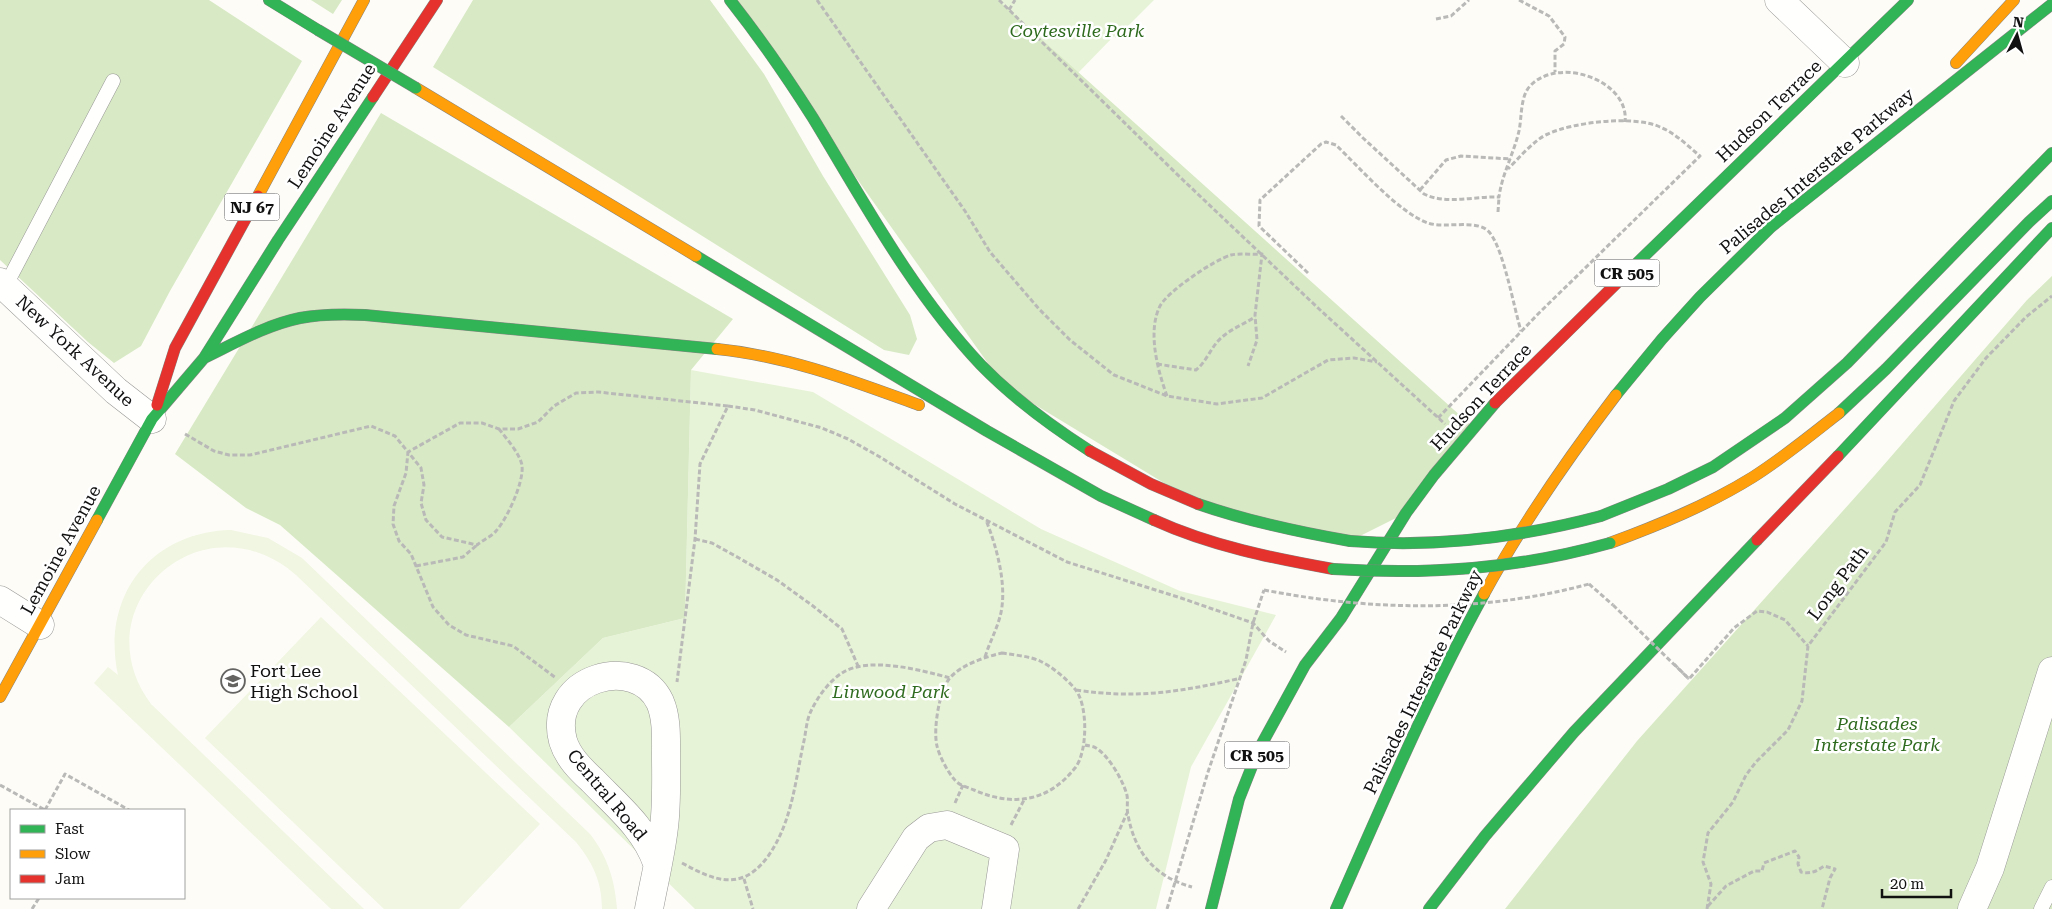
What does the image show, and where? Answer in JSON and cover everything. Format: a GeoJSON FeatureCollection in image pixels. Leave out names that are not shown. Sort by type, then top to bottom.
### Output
{"type":"FeatureCollection","features":[{"type":"Feature","properties":{"kind":"main road"},"geometry":{"type":"LineString","coordinates":[[269,0],[987,431],[1101,496],[1171,528],[1210,542],[1249,553],[1333,569],[1383,572],[1466,571],[1539,561],[1610,543],[1659,525],[1707,502],[1752,476],[1800,444],[1840,413],[1880,376],[2029,222],[2052,201]]}},
{"type":"Feature","properties":{"kind":"main road","name":"Lemoine Avenue"},"geometry":{"type":"LineString","coordinates":[[0,697],[152,419],[175,348],[364,0]]}},
{"type":"Feature","properties":{"kind":"main road","name":"Lemoine Avenue"},"geometry":{"type":"LineString","coordinates":[[152,419],[204,358],[278,240],[437,0]]}},
{"type":"Feature","properties":{"kind":"main road"},"geometry":{"type":"LineString","coordinates":[[730,0],[780,66],[884,236],[922,293],[964,346],[1004,386],[1042,418],[1085,448],[1179,498],[1272,528],[1350,541],[1397,545],[1464,543],[1529,534],[1601,516],[1668,489],[1713,467],[1785,418],[1828,382],[2052,153]]}},
{"type":"Feature","properties":{"kind":"main road"},"geometry":{"type":"LineString","coordinates":[[1905,120],[2014,0]]}},
{"type":"Feature","properties":{"kind":"main road","name":"Hudson Terrace"},"geometry":{"type":"LineString","coordinates":[[1211,909],[1233,821],[1248,774],[1258,751],[1305,665],[1341,618],[1421,493],[1462,440],[1499,399],[1845,63],[1906,1]]}},
{"type":"Feature","properties":{"kind":"main road","name":"Palisades Interstate Parkway"},"geometry":{"type":"LineString","coordinates":[[1336,909],[1418,725],[1467,625],[1534,512],[1584,439],[1655,347],[1742,254],[1806,199],[2052,4]]}},
{"type":"Feature","properties":{"kind":"main road"},"geometry":{"type":"LineString","coordinates":[[1429,909],[1515,800],[1580,726],[1846,448],[2052,228]]}},
{"type":"Feature","properties":{"kind":"main road"},"geometry":{"type":"LineString","coordinates":[[204,358],[284,322],[319,315],[338,314],[729,348],[772,356],[830,372],[987,431]]}},
{"type":"Feature","properties":{"kind":"street"},"geometry":{"type":"LineString","coordinates":[[1778,0],[1845,63]]}},
{"type":"Feature","properties":{"kind":"street","name":"New York Avenue"},"geometry":{"type":"LineString","coordinates":[[3,284],[116,391],[152,419]]}},
{"type":"Feature","properties":{"kind":"street"},"geometry":{"type":"LineString","coordinates":[[0,600],[40,625]]}},
{"type":"Feature","properties":{"kind":"street"},"geometry":{"type":"LineString","coordinates":[[1972,909],[1990,868],[2052,670]]}},
{"type":"Feature","properties":{"kind":"street","name":"Central Road"},"geometry":{"type":"LineString","coordinates":[[649,909],[664,827],[666,735],[663,711],[657,697],[645,685],[637,681],[611,676],[588,682],[569,697],[563,711],[561,726],[564,742],[571,757],[639,829],[658,856]]}},
{"type":"Feature","properties":{"kind":"street"},"geometry":{"type":"LineString","coordinates":[[871,909],[916,838],[929,828],[946,824],[1005,849],[996,909]]}},
{"type":"Feature","properties":{"kind":"lane"},"geometry":{"type":"LineString","coordinates":[[3,284],[113,81]]}},
{"type":"Feature","properties":{"kind":"lane"},"geometry":{"type":"LineString","coordinates":[[2040,909],[2052,888]]}},
{"type":"Feature","properties":{"kind":"path"},"geometry":{"type":"LineString","coordinates":[[817,0],[965,211],[990,252],[1039,309],[1070,340],[1114,375],[1167,396],[1217,404],[1262,398],[1328,360],[1354,358],[1377,362]]}},
{"type":"Feature","properties":{"kind":"path"},"geometry":{"type":"LineString","coordinates":[[999,0],[1262,254],[1462,440]]}},
{"type":"Feature","properties":{"kind":"path"},"geometry":{"type":"LineString","coordinates":[[1009,10],[1015,0]]}},
{"type":"Feature","properties":{"kind":"path"},"geometry":{"type":"LineString","coordinates":[[1436,19],[1451,16],[1468,0]]}},
{"type":"Feature","properties":{"kind":"path"},"geometry":{"type":"LineString","coordinates":[[1519,0],[1549,16],[1565,37],[1564,44],[1555,52],[1555,72]]}},
{"type":"Feature","properties":{"kind":"path"},"geometry":{"type":"LineString","coordinates":[[1498,212],[1499,197],[1519,131],[1523,100],[1528,88],[1536,81],[1555,72],[1586,75],[1608,87],[1625,106],[1625,122]]}},
{"type":"Feature","properties":{"kind":"path"},"geometry":{"type":"LineString","coordinates":[[1341,116],[1369,145],[1420,190],[1434,198],[1499,197]]}},
{"type":"Feature","properties":{"kind":"path"},"geometry":{"type":"LineString","coordinates":[[1438,418],[1521,332],[1700,156],[1660,126],[1625,122],[1598,122],[1580,124],[1546,134],[1508,169]]}},
{"type":"Feature","properties":{"kind":"path"},"geometry":{"type":"LineString","coordinates":[[1308,273],[1259,226],[1260,200],[1321,144],[1326,142],[1336,145],[1399,205],[1423,221],[1440,226],[1481,227],[1490,233],[1500,255],[1521,332]]}},
{"type":"Feature","properties":{"kind":"path"},"geometry":{"type":"LineString","coordinates":[[1420,190],[1446,160],[1461,156],[1511,159]]}},
{"type":"Feature","properties":{"kind":"path"},"geometry":{"type":"LineString","coordinates":[[1167,396],[1157,364],[1155,325],[1160,306],[1185,280],[1231,255],[1262,254]]}},
{"type":"Feature","properties":{"kind":"path"},"geometry":{"type":"LineString","coordinates":[[1248,366],[1257,340],[1256,317],[1262,254]]}},
{"type":"Feature","properties":{"kind":"path","name":"Long Path"},"geometry":{"type":"LineString","coordinates":[[1707,908],[1711,884],[1703,862],[1708,833],[1733,802],[1746,775],[1756,762],[1788,730],[1802,701],[1808,646],[1886,542],[1895,512],[1920,485],[1954,401],[1986,358],[2026,317],[2052,296]]}},
{"type":"Feature","properties":{"kind":"path"},"geometry":{"type":"LineString","coordinates":[[1157,364],[1196,370],[1204,364],[1219,339],[1256,317]]}},
{"type":"Feature","properties":{"kind":"path"},"geometry":{"type":"LineString","coordinates":[[408,452],[460,423],[482,423],[500,429],[518,429],[538,422],[554,406],[576,393],[598,392],[755,410],[831,431],[880,457],[955,504],[1067,562],[1253,623],[1269,641],[1305,665]]}},
{"type":"Feature","properties":{"kind":"path"},"geometry":{"type":"LineString","coordinates":[[677,683],[695,539],[700,464],[728,406]]}},
{"type":"Feature","properties":{"kind":"path"},"geometry":{"type":"LineString","coordinates":[[185,434],[214,451],[229,455],[250,455],[370,426],[395,436],[421,468],[424,485],[422,503],[426,520],[442,537],[477,544]]}},
{"type":"Feature","properties":{"kind":"path"},"geometry":{"type":"LineString","coordinates":[[416,566],[463,557],[477,544],[495,532],[508,514],[518,488],[522,465],[500,429]]}},
{"type":"Feature","properties":{"kind":"path"},"geometry":{"type":"LineString","coordinates":[[408,452],[406,473],[394,506],[393,524],[399,541],[410,554],[434,607],[449,625],[466,635],[513,646],[566,688],[569,697]]}},
{"type":"Feature","properties":{"kind":"path"},"geometry":{"type":"LineString","coordinates":[[985,657],[1000,618],[1002,594],[995,542],[986,520]]}},
{"type":"Feature","properties":{"kind":"path"},"geometry":{"type":"LineString","coordinates":[[695,539],[712,543],[739,558],[814,606],[842,629],[858,666]]}},
{"type":"Feature","properties":{"kind":"path"},"geometry":{"type":"LineString","coordinates":[[1167,909],[1238,679],[1246,660],[1253,623],[1264,590],[1339,603],[1386,606],[1434,606],[1475,604],[1535,597],[1589,584],[1689,678],[1734,628],[1757,611],[1768,612],[1785,620],[1808,646]]}},
{"type":"Feature","properties":{"kind":"path"},"geometry":{"type":"LineString","coordinates":[[1076,690],[1084,712],[1086,728],[1085,745],[1078,765],[1058,787],[1042,796],[1024,800],[997,797],[954,780],[937,746],[936,727],[940,702],[944,688],[950,678],[972,663],[985,657],[1002,653],[1039,660],[1076,690],[1102,694],[1143,695],[1176,692],[1238,679]]}},
{"type":"Feature","properties":{"kind":"path"},"geometry":{"type":"LineString","coordinates":[[658,856],[716,879],[744,879],[756,871],[765,860],[780,838],[786,825],[810,713],[826,687],[841,673],[858,666],[882,665],[929,672],[950,678]]}},
{"type":"Feature","properties":{"kind":"path"},"geometry":{"type":"LineString","coordinates":[[1085,745],[1096,748],[1111,764],[1127,794],[1127,812],[1131,828],[1146,858],[1160,873],[1175,882],[1214,893]]}},
{"type":"Feature","properties":{"kind":"path"},"geometry":{"type":"LineString","coordinates":[[46,809],[65,774],[127,809]]}},
{"type":"Feature","properties":{"kind":"path"},"geometry":{"type":"LineString","coordinates":[[0,784],[43,809]]}},
{"type":"Feature","properties":{"kind":"path"},"geometry":{"type":"LineString","coordinates":[[1078,909],[1106,860],[1127,812]]}},
{"type":"Feature","properties":{"kind":"path"},"geometry":{"type":"LineString","coordinates":[[1707,908],[1726,886],[1754,871],[1762,871],[1764,862],[1795,851],[1799,857],[1798,864],[1801,872],[1809,874],[1824,866],[1835,869],[1830,878],[1822,909]]}},
{"type":"Feature","properties":{"kind":"path"},"geometry":{"type":"LineString","coordinates":[[744,879],[753,909]]}},
{"type":"Feature","properties":{"kind":"green space"},"geometry":{"type":"Polygon","coordinates":[[[0,0],[209,0],[302,61],[170,291],[141,346],[114,363],[88,342],[0,260],[0,0]]]}},
{"type":"Feature","properties":{"kind":"green space"},"geometry":{"type":"Polygon","coordinates":[[[311,0],[342,0],[333,14],[311,0]]]}},
{"type":"Feature","properties":{"kind":"green space"},"geometry":{"type":"Polygon","coordinates":[[[473,0],[710,0],[764,74],[823,176],[910,315],[917,339],[909,355],[884,350],[433,67],[473,0]]]}},
{"type":"Feature","properties":{"kind":"green space"},"geometry":{"type":"Polygon","coordinates":[[[730,0],[998,0],[1473,427],[1406,513],[1350,541],[1202,506],[1004,386],[730,0]]]}},
{"type":"Feature","properties":{"kind":"green space","name":"Coytesville Park"},"geometry":{"type":"Polygon","coordinates":[[[998,0],[1154,0],[1116,38],[1114,36],[1078,73],[998,0]]]}},
{"type":"Feature","properties":{"kind":"green space"},"geometry":{"type":"Polygon","coordinates":[[[381,113],[733,319],[691,370],[685,618],[603,638],[509,727],[280,525],[246,508],[175,454],[381,113]]]}},
{"type":"Feature","properties":{"kind":"green space","name":"Palisades Interstate Park"},"geometry":{"type":"Polygon","coordinates":[[[2052,276],[2052,909],[1505,909],[1637,741],[1875,475],[2027,300],[2052,276]]]}},
{"type":"Feature","properties":{"kind":"green space","name":"Linwood Park"},"geometry":{"type":"Polygon","coordinates":[[[691,370],[813,392],[1041,529],[1180,591],[1276,615],[1191,767],[1156,909],[695,909],[509,727],[603,638],[685,618],[691,370]]]}},
{"type":"Feature","properties":{"kind":"green space"},"geometry":{"type":"Polygon","coordinates":[[[231,530],[268,538],[302,558],[590,834],[602,851],[610,870],[617,909],[602,909],[598,881],[592,865],[576,842],[296,575],[260,553],[224,547],[190,555],[161,573],[140,599],[130,632],[133,667],[151,704],[364,909],[331,909],[94,683],[108,667],[118,675],[115,646],[117,620],[125,595],[138,574],[155,556],[177,543],[202,534],[231,530]]]}},
{"type":"Feature","properties":{"kind":"green space"},"geometry":{"type":"Polygon","coordinates":[[[321,617],[540,824],[459,909],[384,909],[205,738],[321,617]]]}},
{"type":"Feature","properties":{"kind":"traffic: fast"},"geometry":{"type":"LineString","coordinates":[[269,0],[318,30]]}},
{"type":"Feature","properties":{"kind":"traffic: fast"},"geometry":{"type":"LineString","coordinates":[[730,0],[763,43],[813,118],[890,246],[956,337],[981,365],[1019,400],[1047,422],[1090,451]]}},
{"type":"Feature","properties":{"kind":"traffic: fast"},"geometry":{"type":"LineString","coordinates":[[1633,267],[1908,0]]}},
{"type":"Feature","properties":{"kind":"traffic: fast"},"geometry":{"type":"LineString","coordinates":[[1616,395],[1662,339],[1700,297],[1771,227],[2052,4]]}},
{"type":"Feature","properties":{"kind":"traffic: fast"},"geometry":{"type":"LineString","coordinates":[[318,30],[416,88]]}},
{"type":"Feature","properties":{"kind":"traffic: fast"},"geometry":{"type":"LineString","coordinates":[[97,520],[152,419],[204,358],[278,240],[373,97]]}},
{"type":"Feature","properties":{"kind":"traffic: fast"},"geometry":{"type":"LineString","coordinates":[[1601,516],[1668,489],[1713,467],[1785,418],[1847,363],[2052,153]]}},
{"type":"Feature","properties":{"kind":"traffic: fast"},"geometry":{"type":"LineString","coordinates":[[1839,413],[1886,369],[2029,222],[2052,201]]}},
{"type":"Feature","properties":{"kind":"traffic: fast"},"geometry":{"type":"LineString","coordinates":[[1838,456],[2052,228]]}},
{"type":"Feature","properties":{"kind":"traffic: fast"},"geometry":{"type":"LineString","coordinates":[[696,256],[987,431],[1101,496],[1154,520]]}},
{"type":"Feature","properties":{"kind":"traffic: fast"},"geometry":{"type":"LineString","coordinates":[[204,358],[251,335],[287,321],[340,314],[717,349]]}},
{"type":"Feature","properties":{"kind":"traffic: fast"},"geometry":{"type":"LineString","coordinates":[[1211,909],[1239,799],[1258,751],[1305,665],[1341,618],[1406,513],[1434,475],[1495,403]]}},
{"type":"Feature","properties":{"kind":"traffic: fast"},"geometry":{"type":"LineString","coordinates":[[1198,504],[1273,526],[1350,541]]}},
{"type":"Feature","properties":{"kind":"traffic: fast"},"geometry":{"type":"LineString","coordinates":[[1350,541],[1414,543],[1477,539],[1539,530],[1601,516]]}},
{"type":"Feature","properties":{"kind":"traffic: fast"},"geometry":{"type":"LineString","coordinates":[[1429,909],[1485,836],[1574,732],[1757,540]]}},
{"type":"Feature","properties":{"kind":"traffic: fast"},"geometry":{"type":"LineString","coordinates":[[1333,569],[1404,571],[1473,568],[1541,559],[1610,543]]}},
{"type":"Feature","properties":{"kind":"traffic: fast"},"geometry":{"type":"LineString","coordinates":[[1336,909],[1425,711],[1463,632],[1484,594]]}},
{"type":"Feature","properties":{"kind":"traffic: slow"},"geometry":{"type":"LineString","coordinates":[[258,196],[364,0]]}},
{"type":"Feature","properties":{"kind":"traffic: slow"},"geometry":{"type":"LineString","coordinates":[[1956,63],[2014,0]]}},
{"type":"Feature","properties":{"kind":"traffic: slow"},"geometry":{"type":"LineString","coordinates":[[416,88],[696,256]]}},
{"type":"Feature","properties":{"kind":"traffic: slow"},"geometry":{"type":"LineString","coordinates":[[717,349],[743,352],[795,363],[919,405]]}},
{"type":"Feature","properties":{"kind":"traffic: slow"},"geometry":{"type":"LineString","coordinates":[[1484,594],[1546,492],[1616,395]]}},
{"type":"Feature","properties":{"kind":"traffic: slow"},"geometry":{"type":"LineString","coordinates":[[1610,543],[1683,514],[1719,497],[1775,462],[1839,413]]}},
{"type":"Feature","properties":{"kind":"traffic: slow"},"geometry":{"type":"LineString","coordinates":[[0,697],[97,520]]}},
{"type":"Feature","properties":{"kind":"traffic: jam"},"geometry":{"type":"LineString","coordinates":[[373,97],[437,0]]}},
{"type":"Feature","properties":{"kind":"traffic: jam"},"geometry":{"type":"LineString","coordinates":[[157,405],[175,348],[258,196]]}},
{"type":"Feature","properties":{"kind":"traffic: jam"},"geometry":{"type":"LineString","coordinates":[[1495,403],[1633,267]]}},
{"type":"Feature","properties":{"kind":"traffic: jam"},"geometry":{"type":"LineString","coordinates":[[1090,451],[1151,484],[1198,504]]}},
{"type":"Feature","properties":{"kind":"traffic: jam"},"geometry":{"type":"LineString","coordinates":[[1757,540],[1838,456]]}},
{"type":"Feature","properties":{"kind":"traffic: jam"},"geometry":{"type":"LineString","coordinates":[[1154,520],[1220,544],[1265,556],[1333,569]]}},
{"type":"Feature","properties":{"kind":"place","name":"Fort Lee High School"},"geometry":{"type":"Point","coordinates":[233,681]}}]}
